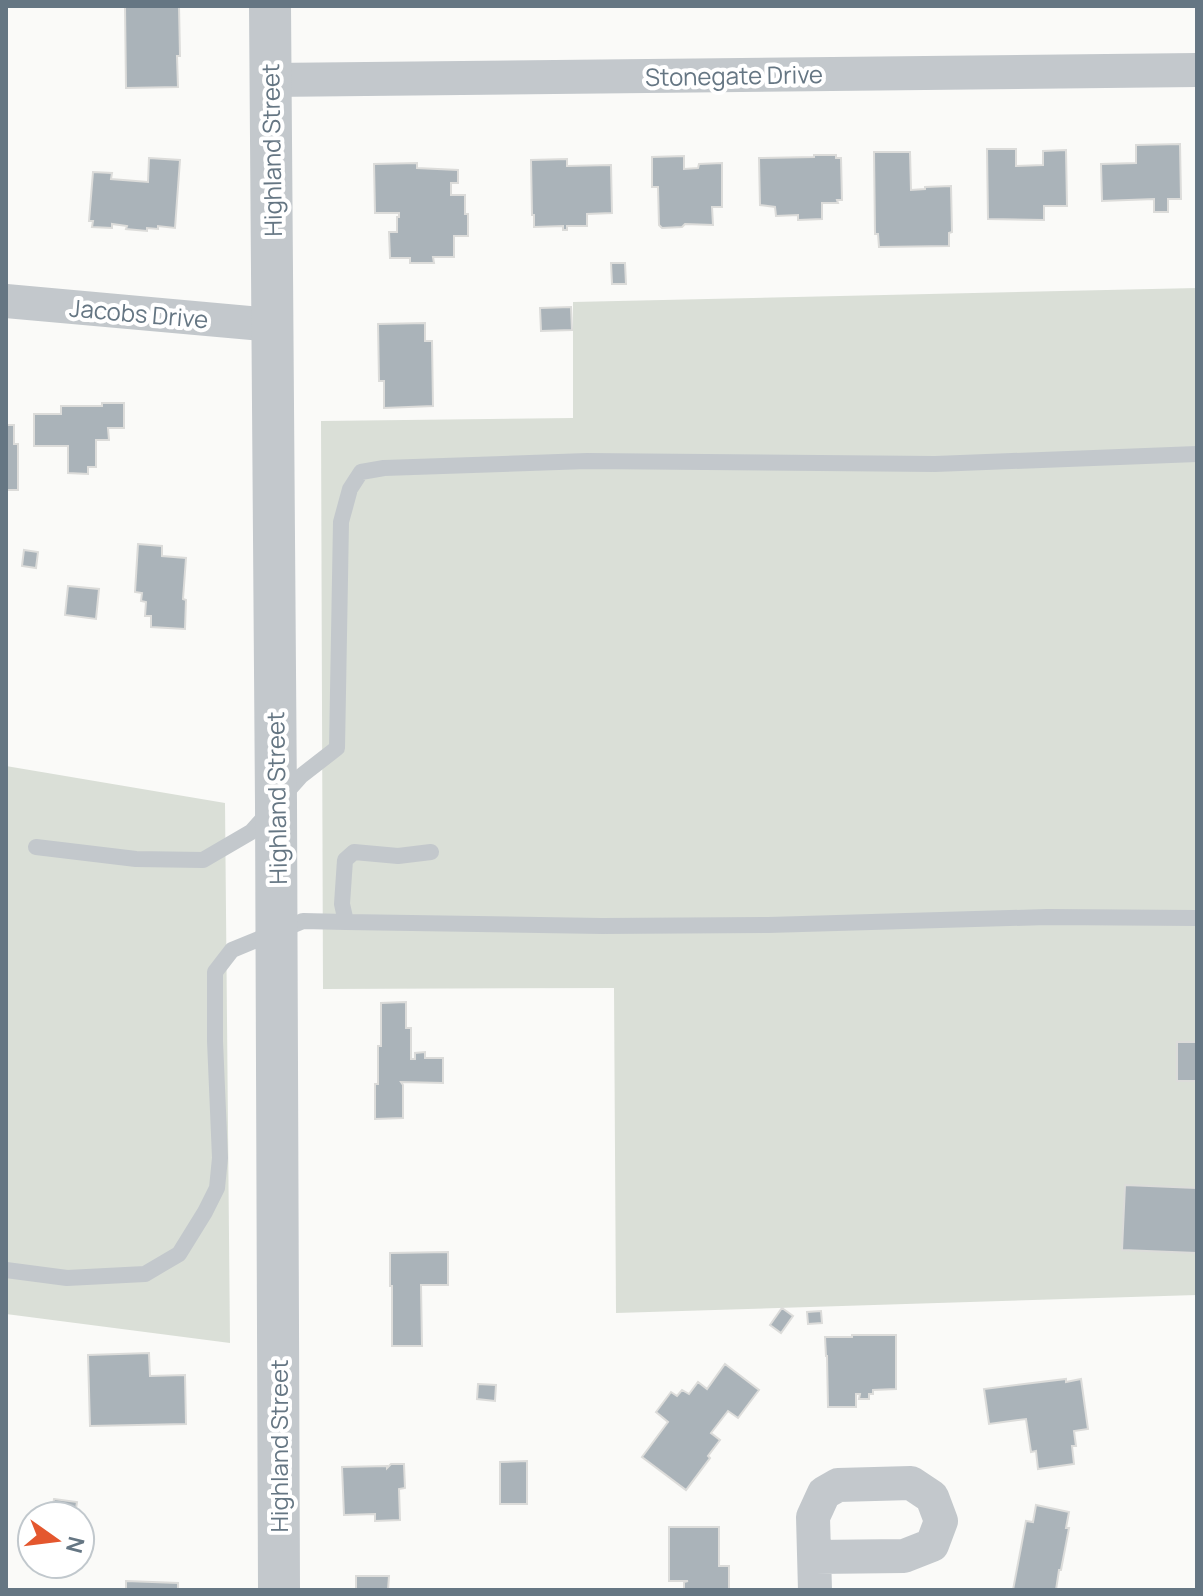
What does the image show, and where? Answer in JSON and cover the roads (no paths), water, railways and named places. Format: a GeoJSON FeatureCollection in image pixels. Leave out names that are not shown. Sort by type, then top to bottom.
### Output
{"type":"FeatureCollection","features":[{"type":"Feature","properties":{"kind":"street","name":"Highland Street"},"geometry":{"type":"LineString","coordinates":[[270,6],[279,1590]]}},
{"type":"Feature","properties":{"kind":"street","name":"Stonegate Drive"},"geometry":{"type":"LineString","coordinates":[[270,80],[1197,70]]}},
{"type":"Feature","properties":{"kind":"street","name":"Jacobs Drive"},"geometry":{"type":"LineString","coordinates":[[6,301],[273,325]]}},
{"type":"Feature","properties":{"kind":"lane"},"geometry":{"type":"LineString","coordinates":[[36,847],[136,859],[203,860],[251,832],[301,776],[337,748],[341,522],[350,489],[361,472],[384,468],[587,461],[935,464],[1197,454]]}},
{"type":"Feature","properties":{"kind":"lane"},"geometry":{"type":"LineString","coordinates":[[346,922],[342,904],[345,860],[354,852],[398,856],[431,852]]}},
{"type":"Feature","properties":{"kind":"lane"},"geometry":{"type":"LineString","coordinates":[[6,1270],[67,1278],[145,1274],[179,1254],[217,1188],[220,1158],[215,972],[232,950],[303,921],[753,926],[1047,917],[1197,918]]}}]}
